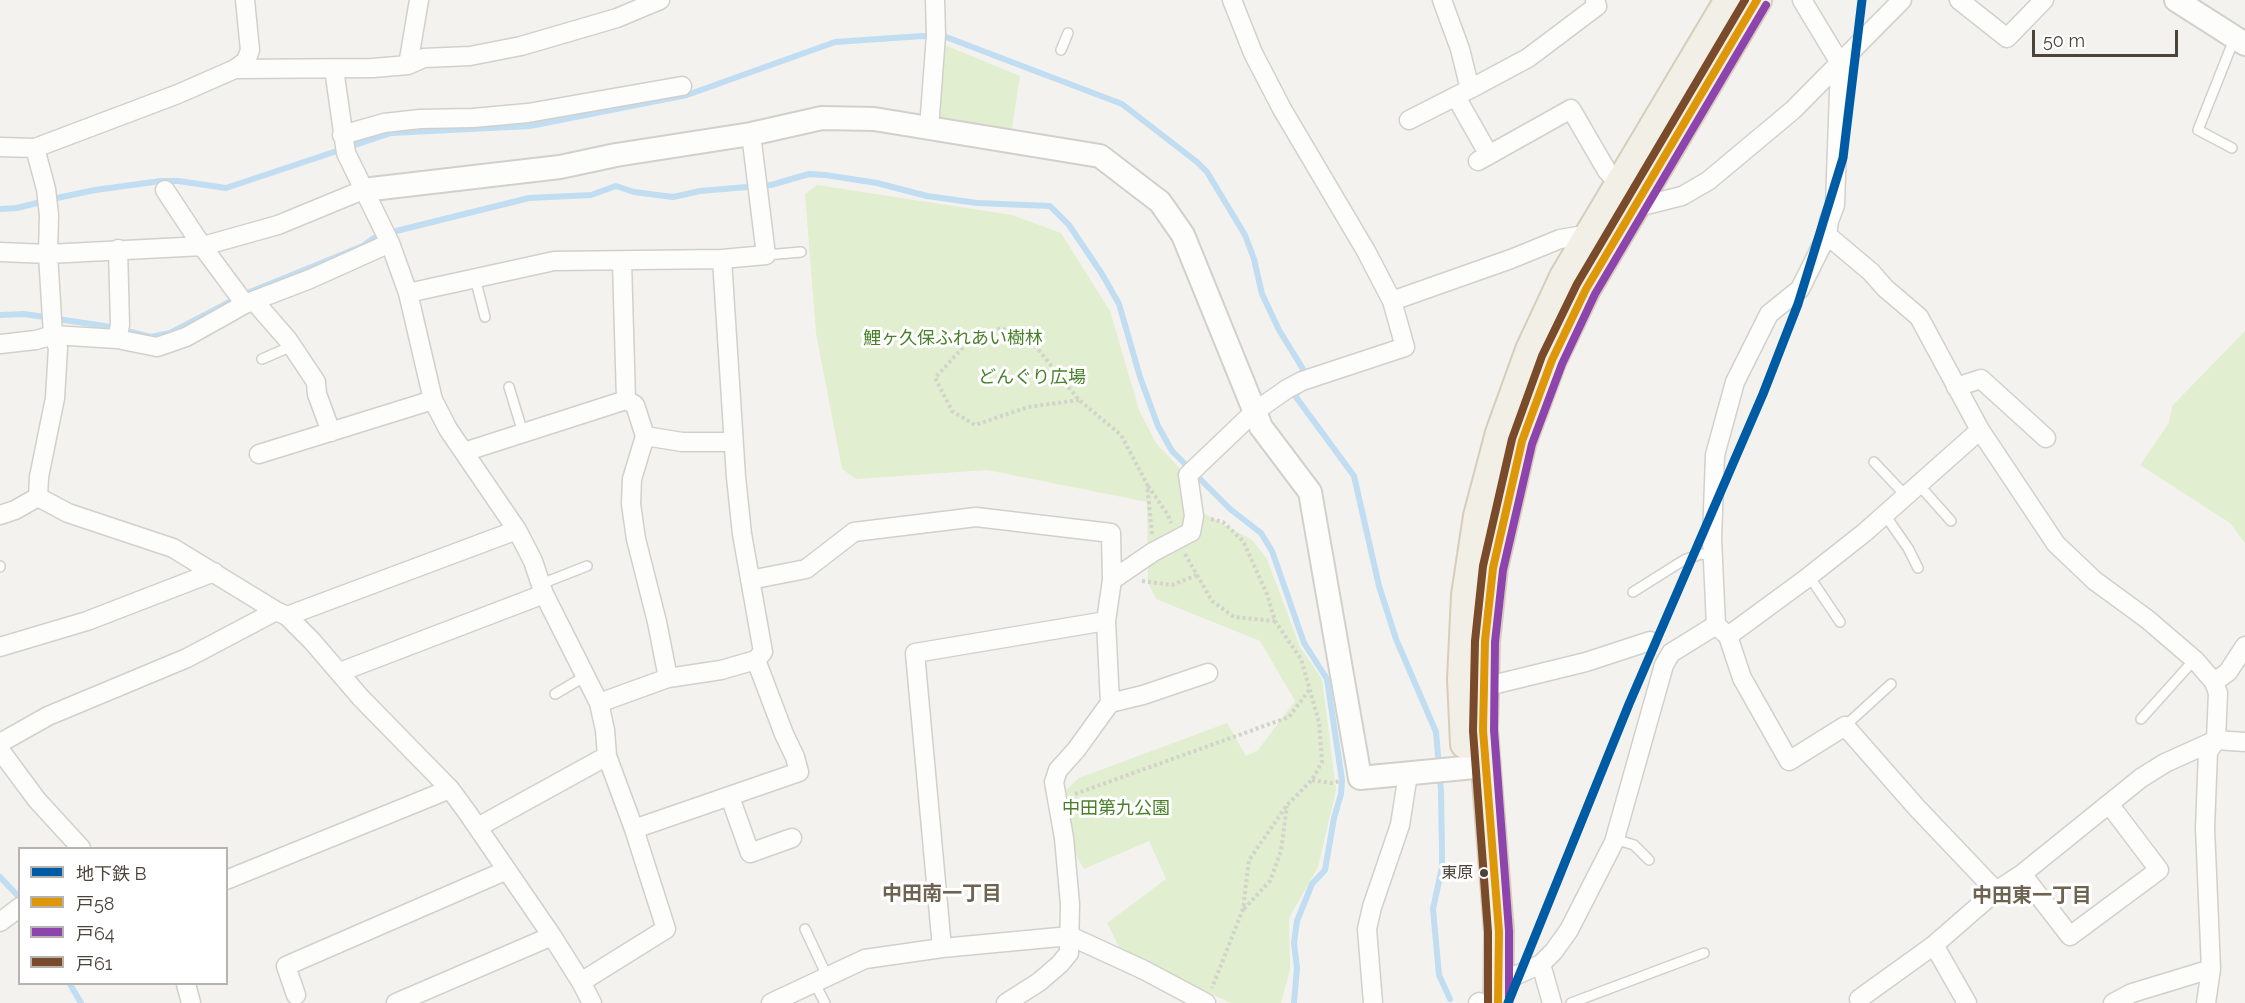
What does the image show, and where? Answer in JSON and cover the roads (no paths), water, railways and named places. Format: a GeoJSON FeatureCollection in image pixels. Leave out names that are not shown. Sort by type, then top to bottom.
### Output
{"type":"FeatureCollection","features":[{"type":"Feature","properties":{"kind":"main road"},"geometry":{"type":"LineString","coordinates":[[1468,768],[1484,687],[1485,641],[1493,567],[1522,441],[1552,360],[1627,196],[1729,0]]}},
{"type":"Feature","properties":{"kind":"main road"},"geometry":{"type":"LineString","coordinates":[[1487,999],[1499,932],[1468,768],[1462,679],[1466,595],[1478,516],[1500,433],[1530,350],[1564,277],[1590,234],[1627,196],[1757,0]]}},
{"type":"Feature","properties":{"kind":"street"},"geometry":{"type":"LineString","coordinates":[[0,147],[35,148],[178,94],[235,69],[246,61],[250,50],[245,0]]}},
{"type":"Feature","properties":{"kind":"street"},"geometry":{"type":"LineString","coordinates":[[408,65],[419,0]]}},
{"type":"Feature","properties":{"kind":"street"},"geometry":{"type":"LineString","coordinates":[[235,69],[334,69],[408,65],[424,58],[470,56],[521,46],[617,18],[660,0]]}},
{"type":"Feature","properties":{"kind":"street"},"geometry":{"type":"LineString","coordinates":[[929,128],[936,35],[935,0]]}},
{"type":"Feature","properties":{"kind":"street"},"geometry":{"type":"LineString","coordinates":[[1112,580],[1153,552],[1191,532],[1194,516],[1191,471],[1254,412],[1294,385],[1404,347],[1392,301],[1366,251],[1282,110],[1253,53],[1232,0]]}},
{"type":"Feature","properties":{"kind":"street"},"geometry":{"type":"LineString","coordinates":[[1442,0],[1460,49],[1463,93],[1483,158],[1571,109],[1607,171],[1627,196],[1682,196],[1708,181],[1793,110],[1902,0]]}},
{"type":"Feature","properties":{"kind":"street"},"geometry":{"type":"LineString","coordinates":[[1409,120],[1528,58],[1598,6],[1595,0]]}},
{"type":"Feature","properties":{"kind":"street"},"geometry":{"type":"LineString","coordinates":[[1802,0],[1840,63],[1835,206],[1827,235],[1800,289],[1769,314],[1735,382],[1715,455],[1713,556],[1722,631],[1742,678],[1789,761],[1845,726],[1917,808],[1996,891]]}},
{"type":"Feature","properties":{"kind":"street"},"geometry":{"type":"LineString","coordinates":[[1959,0],[2007,38],[2044,0]]}},
{"type":"Feature","properties":{"kind":"street"},"geometry":{"type":"LineString","coordinates":[[2176,0],[2240,40]]}},
{"type":"Feature","properties":{"kind":"street"},"geometry":{"type":"LineString","coordinates":[[334,69],[344,143],[363,190],[390,243],[408,293],[433,400],[448,429],[517,530],[533,561],[542,589],[598,703],[605,730],[608,756],[666,929],[581,982]]}},
{"type":"Feature","properties":{"kind":"street"},"geometry":{"type":"LineString","coordinates":[[344,143],[384,123],[528,113],[682,86]]}},
{"type":"Feature","properties":{"kind":"street"},"geometry":{"type":"LineString","coordinates":[[0,252],[48,254],[202,246],[278,225],[363,190],[560,167],[616,155],[752,134],[822,117],[874,119],[1100,156],[1160,202],[1183,235],[1261,427],[1310,492],[1360,778],[1468,768]]}},
{"type":"Feature","properties":{"kind":"street"},"geometry":{"type":"LineString","coordinates":[[408,293],[554,261],[722,260],[766,255],[752,134]]}},
{"type":"Feature","properties":{"kind":"street"},"geometry":{"type":"LineString","coordinates":[[35,148],[46,189],[49,215],[48,254],[53,335],[58,348],[56,398],[39,477],[38,497]]}},
{"type":"Feature","properties":{"kind":"street"},"geometry":{"type":"LineString","coordinates":[[165,190],[202,246],[249,302],[292,346],[316,382],[317,393],[331,432]]}},
{"type":"Feature","properties":{"kind":"street"},"geometry":{"type":"LineString","coordinates":[[1392,301],[1511,259],[1560,238],[1590,234]]}},
{"type":"Feature","properties":{"kind":"street"},"geometry":{"type":"LineString","coordinates":[[1827,235],[1919,317],[1980,430],[2056,544],[2096,581],[2147,619],[2194,660],[2214,682],[2218,693],[2216,740],[2208,752],[2205,828],[2211,969],[2206,1003]]}},
{"type":"Feature","properties":{"kind":"street"},"geometry":{"type":"LineString","coordinates":[[0,344],[36,340],[53,335],[119,332],[157,346],[186,337],[249,302],[390,243]]}},
{"type":"Feature","properties":{"kind":"street"},"geometry":{"type":"LineString","coordinates":[[118,249],[119,332]]}},
{"type":"Feature","properties":{"kind":"street"},"geometry":{"type":"LineString","coordinates":[[598,703],[668,678],[721,670],[756,660],[763,652],[742,534],[732,442],[722,260]]}},
{"type":"Feature","properties":{"kind":"street"},"geometry":{"type":"LineString","coordinates":[[622,262],[626,400]]}},
{"type":"Feature","properties":{"kind":"street"},"geometry":{"type":"LineString","coordinates":[[1956,387],[1981,379],[2046,438]]}},
{"type":"Feature","properties":{"kind":"street"},"geometry":{"type":"LineString","coordinates":[[259,454],[433,400]]}},
{"type":"Feature","properties":{"kind":"street"},"geometry":{"type":"LineString","coordinates":[[464,452],[626,400],[635,405],[645,436],[632,479],[631,504],[636,539],[657,622],[668,678]]}},
{"type":"Feature","properties":{"kind":"street"},"geometry":{"type":"LineString","coordinates":[[1487,999],[1541,964],[1569,930],[1615,839],[1664,665],[1671,653],[1722,631],[1809,576],[1885,514],[1980,430]]}},
{"type":"Feature","properties":{"kind":"street"},"geometry":{"type":"LineString","coordinates":[[645,436],[682,442],[732,442]]}},
{"type":"Feature","properties":{"kind":"street"},"geometry":{"type":"LineString","coordinates":[[0,514],[15,510],[38,497]]}},
{"type":"Feature","properties":{"kind":"street"},"geometry":{"type":"LineString","coordinates":[[38,497],[68,513],[173,548],[281,614],[340,672],[361,698],[450,789],[552,936],[592,1003]]}},
{"type":"Feature","properties":{"kind":"street"},"geometry":{"type":"LineString","coordinates":[[750,580],[806,569],[854,532],[976,517],[1112,534],[1112,580],[1106,621],[1110,703],[1076,750],[1058,770],[1054,782],[1064,838],[1069,953],[1039,982],[1006,1003]]}},
{"type":"Feature","properties":{"kind":"street"},"geometry":{"type":"LineString","coordinates":[[0,743],[48,716],[187,658],[281,614],[398,576],[517,530]]}},
{"type":"Feature","properties":{"kind":"street"},"geometry":{"type":"LineString","coordinates":[[0,647],[87,621],[214,572]]}},
{"type":"Feature","properties":{"kind":"street"},"geometry":{"type":"LineString","coordinates":[[340,672],[542,589]]}},
{"type":"Feature","properties":{"kind":"street"},"geometry":{"type":"LineString","coordinates":[[942,948],[915,653],[1106,621]]}},
{"type":"Feature","properties":{"kind":"street"},"geometry":{"type":"LineString","coordinates":[[1484,687],[1586,662],[1650,641]]}},
{"type":"Feature","properties":{"kind":"street"},"geometry":{"type":"LineString","coordinates":[[2214,682],[2228,672],[2245,646]]}},
{"type":"Feature","properties":{"kind":"street"},"geometry":{"type":"LineString","coordinates":[[634,829],[799,772],[756,660]]}},
{"type":"Feature","properties":{"kind":"street"},"geometry":{"type":"LineString","coordinates":[[1110,703],[1143,695],[1208,673]]}},
{"type":"Feature","properties":{"kind":"street"},"geometry":{"type":"LineString","coordinates":[[1868,998],[1996,891],[2022,874],[2141,778],[2165,763],[2216,740],[2245,742]]}},
{"type":"Feature","properties":{"kind":"street"},"geometry":{"type":"LineString","coordinates":[[0,750],[37,800],[79,847]]}},
{"type":"Feature","properties":{"kind":"street"},"geometry":{"type":"LineString","coordinates":[[478,827],[608,756]]}},
{"type":"Feature","properties":{"kind":"street"},"geometry":{"type":"LineString","coordinates":[[1373,1003],[1367,929],[1372,907],[1417,773]]}},
{"type":"Feature","properties":{"kind":"street"},"geometry":{"type":"LineString","coordinates":[[228,879],[450,789]]}},
{"type":"Feature","properties":{"kind":"street"},"geometry":{"type":"LineString","coordinates":[[730,797],[750,853],[792,838]]}},
{"type":"Feature","properties":{"kind":"street"},"geometry":{"type":"LineString","coordinates":[[2022,874],[2070,936],[2159,870],[2109,804]]}},
{"type":"Feature","properties":{"kind":"street"},"geometry":{"type":"LineString","coordinates":[[296,995],[286,966],[507,870]]}},
{"type":"Feature","properties":{"kind":"street"},"geometry":{"type":"LineString","coordinates":[[0,922],[18,908]]}},
{"type":"Feature","properties":{"kind":"street"},"geometry":{"type":"LineString","coordinates":[[396,1003],[552,936]]}},
{"type":"Feature","properties":{"kind":"street"},"geometry":{"type":"LineString","coordinates":[[771,1003],[865,959],[942,948],[1070,936],[1144,970],[1206,1003]]}},
{"type":"Feature","properties":{"kind":"street"},"geometry":{"type":"LineString","coordinates":[[1934,945],[1967,1003]]}},
{"type":"Feature","properties":{"kind":"street"},"geometry":{"type":"LineString","coordinates":[[1541,964],[1552,1003]]}},
{"type":"Feature","properties":{"kind":"street"},"geometry":{"type":"LineString","coordinates":[[2113,1003],[2132,993],[2211,969]]}},
{"type":"Feature","properties":{"kind":"lane"},"geometry":{"type":"LineString","coordinates":[[1061,50],[1068,33]]}},
{"type":"Feature","properties":{"kind":"lane"},"geometry":{"type":"LineString","coordinates":[[2232,148],[2198,130],[2240,40]]}},
{"type":"Feature","properties":{"kind":"lane"},"geometry":{"type":"LineString","coordinates":[[766,255],[801,252]]}},
{"type":"Feature","properties":{"kind":"lane"},"geometry":{"type":"LineString","coordinates":[[475,278],[485,317]]}},
{"type":"Feature","properties":{"kind":"lane"},"geometry":{"type":"LineString","coordinates":[[262,359],[292,346]]}},
{"type":"Feature","properties":{"kind":"lane"},"geometry":{"type":"LineString","coordinates":[[509,387],[523,433]]}},
{"type":"Feature","properties":{"kind":"lane"},"geometry":{"type":"LineString","coordinates":[[1874,462],[1951,521]]}},
{"type":"Feature","properties":{"kind":"lane"},"geometry":{"type":"LineString","coordinates":[[1885,514],[1908,548],[1918,568]]}},
{"type":"Feature","properties":{"kind":"lane"},"geometry":{"type":"LineString","coordinates":[[1633,592],[1684,560],[1701,554],[1713,556]]}},
{"type":"Feature","properties":{"kind":"lane"},"geometry":{"type":"LineString","coordinates":[[542,589],[587,566]]}},
{"type":"Feature","properties":{"kind":"lane"},"geometry":{"type":"LineString","coordinates":[[1809,576],[1840,622]]}},
{"type":"Feature","properties":{"kind":"lane"},"geometry":{"type":"LineString","coordinates":[[2141,719],[2194,660]]}},
{"type":"Feature","properties":{"kind":"lane"},"geometry":{"type":"LineString","coordinates":[[555,694],[584,677]]}},
{"type":"Feature","properties":{"kind":"lane"},"geometry":{"type":"LineString","coordinates":[[1845,726],[1891,684]]}},
{"type":"Feature","properties":{"kind":"lane"},"geometry":{"type":"LineString","coordinates":[[1615,839],[1634,845],[1649,860]]}},
{"type":"Feature","properties":{"kind":"lane"},"geometry":{"type":"LineString","coordinates":[[805,929],[821,979],[825,1003]]}},
{"type":"Feature","properties":{"kind":"lane"},"geometry":{"type":"LineString","coordinates":[[1571,1003],[1704,953]]}},
{"type":"Feature","properties":{"kind":"waterway"},"geometry":{"type":"LineString","coordinates":[[57,198],[161,181],[178,181],[226,188],[391,133],[530,126],[687,95],[835,42],[923,36],[946,37],[1122,104],[1197,162],[1207,172],[1245,235],[1254,259],[1262,294],[1279,330],[1303,369],[1300,378]]}},
{"type":"Feature","properties":{"kind":"waterway"},"geometry":{"type":"LineString","coordinates":[[396,231],[529,198],[591,195],[616,186],[634,192],[673,197],[700,191],[771,185],[809,174],[877,183],[927,196],[977,203],[1050,206],[1069,225],[1119,304],[1140,377],[1158,426],[1172,451],[1230,509],[1261,533],[1272,551],[1304,643],[1327,679],[1342,780],[1341,794],[1334,818],[1325,870],[1312,884],[1297,921],[1294,943],[1297,968],[1294,1003]]}},
{"type":"Feature","properties":{"kind":"waterway"},"geometry":{"type":"LineString","coordinates":[[0,209],[37,203]]}},
{"type":"Feature","properties":{"kind":"waterway"},"geometry":{"type":"LineString","coordinates":[[0,315],[24,314],[111,327],[151,337],[170,333],[245,294],[363,246],[374,238]]}},
{"type":"Feature","properties":{"kind":"waterway"},"geometry":{"type":"LineString","coordinates":[[1298,388],[1296,397],[1354,476],[1379,586],[1396,639],[1436,732],[1441,791],[1442,867],[1433,909],[1439,975],[1450,999]]}},
{"type":"Feature","properties":{"kind":"waterway"},"geometry":{"type":"LineString","coordinates":[[0,877],[18,896]]}},
{"type":"Feature","properties":{"kind":"waterway"},"geometry":{"type":"LineString","coordinates":[[71,985],[81,1003]]}},
{"type":"Feature","properties":{"kind":"metro line","name":"B"},"geometry":{"type":"LineString","coordinates":[[1508,1003],[1629,704],[1763,394],[1798,304],[1843,158],[1862,0]]}},
{"type":"Feature","properties":{"kind":"place","name":"東原"},"geometry":{"type":"Point","coordinates":[1484,873]}},
{"type":"Feature","properties":{"kind":"district","name":"中田南一丁目"},"geometry":{"type":"Point","coordinates":[942,894]}},
{"type":"Feature","properties":{"kind":"district","name":"中田東一丁目"},"geometry":{"type":"Point","coordinates":[2032,896]}},
{"type":"Feature","properties":{"kind":"park label","name":"鯉ヶ久保ふれあい樹林"},"geometry":{"type":"Point","coordinates":[953,339]}},
{"type":"Feature","properties":{"kind":"park label","name":"どんぐり広場"},"geometry":{"type":"Point","coordinates":[1032,378]}},
{"type":"Feature","properties":{"kind":"park label","name":"中田第九公園"},"geometry":{"type":"Point","coordinates":[1116,809]}}]}
